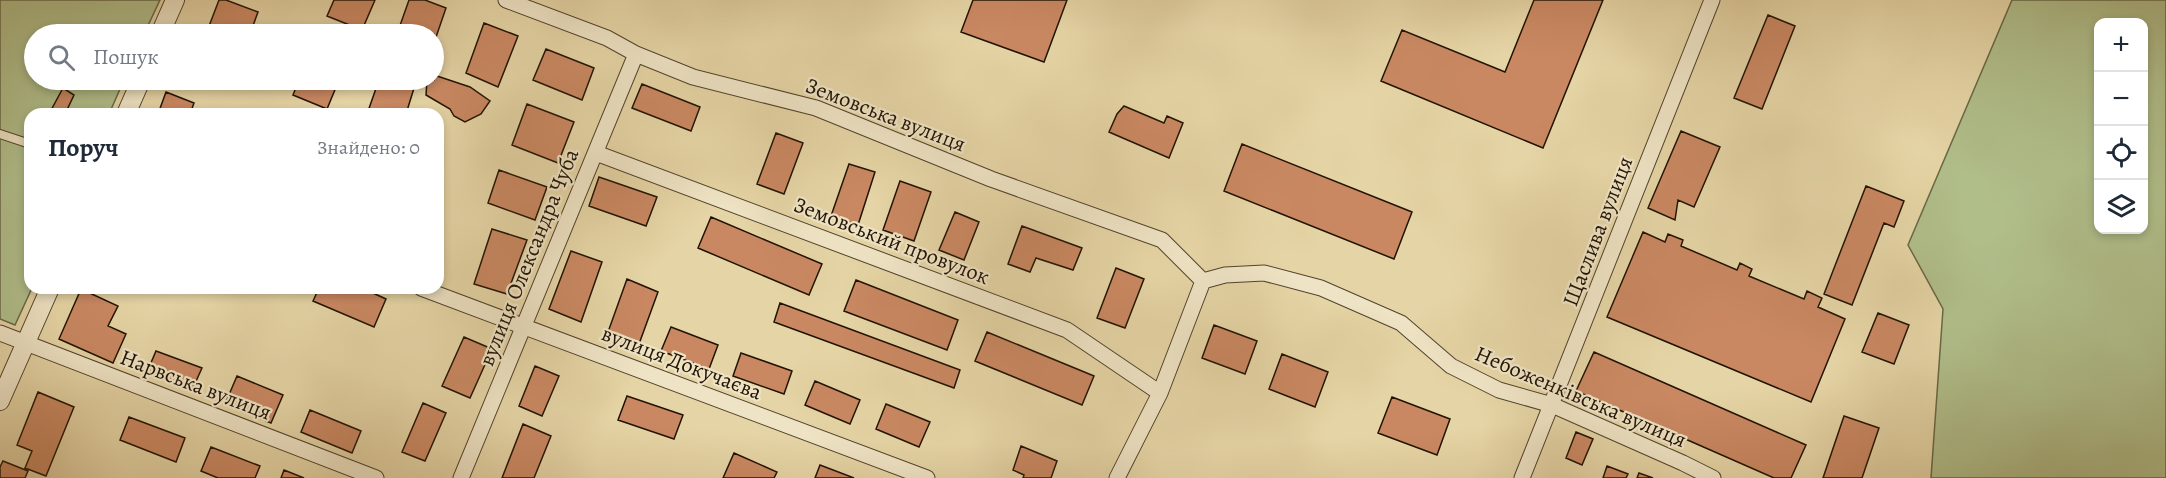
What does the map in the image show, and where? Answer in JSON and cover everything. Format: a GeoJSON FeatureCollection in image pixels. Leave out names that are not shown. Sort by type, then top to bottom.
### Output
{"type":"FeatureCollection","features":[{"type":"Feature","properties":{"kind":"street"},"geometry":{"type":"LineString","coordinates":[[164,24],[175,0]]}},
{"type":"Feature","properties":{"kind":"street","name":"Земовська вулиця"},"geometry":{"type":"LineString","coordinates":[[506,0],[607,38],[636,54],[693,77],[816,108],[991,179],[1162,240],[1203,281]]}},
{"type":"Feature","properties":{"kind":"street","name":"Щаслива вулиця"},"geometry":{"type":"LineString","coordinates":[[1522,478],[1712,0]]}},
{"type":"Feature","properties":{"kind":"street","name":"вулиця Олександра Чуба"},"geometry":{"type":"LineString","coordinates":[[462,478],[636,54]]}},
{"type":"Feature","properties":{"kind":"street"},"geometry":{"type":"LineString","coordinates":[[129,108],[137,90]]}},
{"type":"Feature","properties":{"kind":"street","name":"Земовський провулок"},"geometry":{"type":"LineString","coordinates":[[596,153],[1067,330],[1160,393]]}},
{"type":"Feature","properties":{"kind":"street","name":"Небоженківська вулиця"},"geometry":{"type":"LineString","coordinates":[[1203,281],[1225,275],[1264,273],[1321,288],[1401,323],[1451,366],[1499,390],[1552,405],[1713,478]]}},
{"type":"Feature","properties":{"kind":"street"},"geometry":{"type":"LineString","coordinates":[[1117,478],[1160,393],[1203,281]]}},
{"type":"Feature","properties":{"kind":"street"},"geometry":{"type":"LineString","coordinates":[[0,401],[47,294]]}},
{"type":"Feature","properties":{"kind":"street","name":"вулиця Докучаєва"},"geometry":{"type":"LineString","coordinates":[[437,294],[927,478]]}},
{"type":"Feature","properties":{"kind":"street","name":"Нарвська вулиця"},"geometry":{"type":"LineString","coordinates":[[0,333],[376,478]]}},
{"type":"Feature","properties":{"kind":"lane"},"geometry":{"type":"LineString","coordinates":[[0,134],[24,142]]}},
{"type":"Feature","properties":{"kind":"green space"},"geometry":{"type":"Polygon","coordinates":[[[0,0],[160,0],[149,24],[24,24],[24,90],[120,90],[112,108],[24,108],[24,294],[29,294],[15,325],[0,319],[0,0]]]}},
{"type":"Feature","properties":{"kind":"green space"},"geometry":{"type":"Polygon","coordinates":[[[2012,0],[2166,0],[2166,478],[1931,478],[1943,309],[1908,245],[2012,0]]]}},
{"type":"Feature","properties":{"kind":"building"},"geometry":{"type":"Polygon","coordinates":[[[219,0],[226,0],[258,12],[254,24],[210,24],[219,0]]]}},
{"type":"Feature","properties":{"kind":"building"},"geometry":{"type":"Polygon","coordinates":[[[334,0],[375,0],[365,24],[347,24],[327,16],[334,0]]]}},
{"type":"Feature","properties":{"kind":"building"},"geometry":{"type":"Polygon","coordinates":[[[409,0],[425,0],[446,8],[441,24],[401,24],[409,0]]]}},
{"type":"Feature","properties":{"kind":"building"},"geometry":{"type":"Polygon","coordinates":[[[973,0],[1067,0],[1044,62],[961,32],[973,0]]]}},
{"type":"Feature","properties":{"kind":"building"},"geometry":{"type":"Polygon","coordinates":[[[1534,0],[1603,0],[1543,148],[1381,81],[1402,30],[1505,72],[1534,0]]]}},
{"type":"Feature","properties":{"kind":"building"},"geometry":{"type":"Polygon","coordinates":[[[1768,15],[1795,26],[1762,109],[1734,98],[1768,15]]]}},
{"type":"Feature","properties":{"kind":"building"},"geometry":{"type":"Polygon","coordinates":[[[484,23],[518,36],[498,87],[466,73],[484,23]]]}},
{"type":"Feature","properties":{"kind":"building"},"geometry":{"type":"Polygon","coordinates":[[[546,49],[594,68],[582,100],[533,80],[546,49]]]}},
{"type":"Feature","properties":{"kind":"building"},"geometry":{"type":"Polygon","coordinates":[[[444,78],[470,87],[490,101],[481,114],[465,122],[454,116],[450,109],[426,95],[426,90],[444,90],[444,78]]]}},
{"type":"Feature","properties":{"kind":"building"},"geometry":{"type":"Polygon","coordinates":[[[642,84],[700,107],[691,131],[632,108],[642,84]]]}},
{"type":"Feature","properties":{"kind":"building"},"geometry":{"type":"Polygon","coordinates":[[[62,90],[74,95],[68,108],[52,108],[62,90]]]}},
{"type":"Feature","properties":{"kind":"building"},"geometry":{"type":"Polygon","coordinates":[[[295,90],[335,90],[327,108],[293,95],[295,90]]]}},
{"type":"Feature","properties":{"kind":"building"},"geometry":{"type":"Polygon","coordinates":[[[375,90],[413,90],[408,108],[369,108],[375,90]]]}},
{"type":"Feature","properties":{"kind":"building"},"geometry":{"type":"Polygon","coordinates":[[[166,92],[194,103],[192,108],[160,108],[166,92]]]}},
{"type":"Feature","properties":{"kind":"building"},"geometry":{"type":"Polygon","coordinates":[[[527,104],[574,122],[558,163],[512,145],[527,104]]]}},
{"type":"Feature","properties":{"kind":"building"},"geometry":{"type":"Polygon","coordinates":[[[1124,106],[1164,123],[1167,116],[1183,123],[1169,158],[1109,132],[1117,114],[1124,106]]]}},
{"type":"Feature","properties":{"kind":"building"},"geometry":{"type":"Polygon","coordinates":[[[1681,131],[1720,147],[1694,207],[1678,200],[1675,220],[1648,208],[1681,131]]]}},
{"type":"Feature","properties":{"kind":"building"},"geometry":{"type":"Polygon","coordinates":[[[776,133],[803,143],[784,194],[757,184],[776,133]]]}},
{"type":"Feature","properties":{"kind":"building"},"geometry":{"type":"Polygon","coordinates":[[[1242,144],[1412,212],[1394,259],[1224,191],[1242,144]]]}},
{"type":"Feature","properties":{"kind":"building"},"geometry":{"type":"Polygon","coordinates":[[[849,164],[875,172],[858,225],[831,216],[849,164]]]}},
{"type":"Feature","properties":{"kind":"building"},"geometry":{"type":"Polygon","coordinates":[[[499,170],[547,187],[535,220],[488,203],[499,170]]]}},
{"type":"Feature","properties":{"kind":"building"},"geometry":{"type":"Polygon","coordinates":[[[599,177],[657,197],[646,226],[589,206],[599,177]]]}},
{"type":"Feature","properties":{"kind":"building"},"geometry":{"type":"Polygon","coordinates":[[[900,181],[931,192],[914,241],[883,230],[900,181]]]}},
{"type":"Feature","properties":{"kind":"building"},"geometry":{"type":"Polygon","coordinates":[[[1866,186],[1904,201],[1894,227],[1884,223],[1852,305],[1824,294],[1866,186]]]}},
{"type":"Feature","properties":{"kind":"building"},"geometry":{"type":"Polygon","coordinates":[[[955,212],[979,222],[964,260],[939,250],[955,212]]]}},
{"type":"Feature","properties":{"kind":"building"},"geometry":{"type":"Polygon","coordinates":[[[711,217],[822,264],[809,295],[698,248],[711,217]]]}},
{"type":"Feature","properties":{"kind":"building"},"geometry":{"type":"Polygon","coordinates":[[[1022,226],[1082,248],[1073,270],[1036,258],[1030,272],[1008,264],[1022,226]]]}},
{"type":"Feature","properties":{"kind":"building"},"geometry":{"type":"Polygon","coordinates":[[[492,229],[527,240],[507,294],[474,284],[492,229]]]}},
{"type":"Feature","properties":{"kind":"building"},"geometry":{"type":"Polygon","coordinates":[[[1643,232],[1665,242],[1668,234],[1683,240],[1681,246],[1737,270],[1740,263],[1752,269],[1749,276],[1804,299],[1807,291],[1822,298],[1818,307],[1845,319],[1811,402],[1607,317],[1643,232]]]}},
{"type":"Feature","properties":{"kind":"building"},"geometry":{"type":"Polygon","coordinates":[[[571,251],[602,262],[581,322],[549,309],[571,251]]]}},
{"type":"Feature","properties":{"kind":"building"},"geometry":{"type":"Polygon","coordinates":[[[1116,268],[1144,279],[1125,328],[1097,318],[1116,268]]]}},
{"type":"Feature","properties":{"kind":"building"},"geometry":{"type":"Polygon","coordinates":[[[627,279],[658,292],[639,344],[608,332],[627,279]]]}},
{"type":"Feature","properties":{"kind":"building"},"geometry":{"type":"Polygon","coordinates":[[[856,280],[958,320],[947,350],[844,311],[856,280]]]}},
{"type":"Feature","properties":{"kind":"building"},"geometry":{"type":"Polygon","coordinates":[[[79,294],[92,294],[118,306],[108,326],[126,334],[113,363],[59,339],[79,294]]]}},
{"type":"Feature","properties":{"kind":"building"},"geometry":{"type":"Polygon","coordinates":[[[316,294],[375,294],[386,299],[374,327],[313,301],[316,294]]]}},
{"type":"Feature","properties":{"kind":"building"},"geometry":{"type":"Polygon","coordinates":[[[780,303],[960,370],[954,388],[774,322],[780,303]]]}},
{"type":"Feature","properties":{"kind":"building"},"geometry":{"type":"Polygon","coordinates":[[[1878,313],[1909,325],[1894,364],[1862,352],[1878,313]]]}},
{"type":"Feature","properties":{"kind":"building"},"geometry":{"type":"Polygon","coordinates":[[[1214,325],[1257,341],[1245,374],[1202,358],[1214,325]]]}},
{"type":"Feature","properties":{"kind":"building"},"geometry":{"type":"Polygon","coordinates":[[[671,327],[718,345],[709,369],[661,351],[671,327]]]}},
{"type":"Feature","properties":{"kind":"building"},"geometry":{"type":"Polygon","coordinates":[[[987,332],[1094,376],[1082,405],[975,361],[987,332]]]}},
{"type":"Feature","properties":{"kind":"building"},"geometry":{"type":"Polygon","coordinates":[[[464,337],[492,349],[470,398],[442,386],[464,337]]]}},
{"type":"Feature","properties":{"kind":"building"},"geometry":{"type":"Polygon","coordinates":[[[156,351],[202,368],[192,390],[147,372],[156,351]]]}},
{"type":"Feature","properties":{"kind":"building"},"geometry":{"type":"Polygon","coordinates":[[[1594,352],[1806,445],[1791,478],[1774,478],[1576,391],[1594,352]]]}},
{"type":"Feature","properties":{"kind":"building"},"geometry":{"type":"Polygon","coordinates":[[[741,353],[792,371],[784,394],[733,376],[741,353]]]}},
{"type":"Feature","properties":{"kind":"building"},"geometry":{"type":"Polygon","coordinates":[[[1282,354],[1328,372],[1315,407],[1269,389],[1282,354]]]}},
{"type":"Feature","properties":{"kind":"building"},"geometry":{"type":"Polygon","coordinates":[[[535,366],[559,376],[542,416],[519,406],[535,366]]]}},
{"type":"Feature","properties":{"kind":"building"},"geometry":{"type":"Polygon","coordinates":[[[237,376],[283,395],[271,423],[225,404],[237,376]]]}},
{"type":"Feature","properties":{"kind":"building"},"geometry":{"type":"Polygon","coordinates":[[[815,381],[860,400],[850,424],[805,405],[815,381]]]}},
{"type":"Feature","properties":{"kind":"building"},"geometry":{"type":"Polygon","coordinates":[[[38,392],[74,407],[46,476],[25,468],[32,451],[17,445],[38,392]]]}},
{"type":"Feature","properties":{"kind":"building"},"geometry":{"type":"Polygon","coordinates":[[[627,396],[683,415],[674,439],[618,420],[627,396]]]}},
{"type":"Feature","properties":{"kind":"building"},"geometry":{"type":"Polygon","coordinates":[[[1392,397],[1450,419],[1437,455],[1378,433],[1392,397]]]}},
{"type":"Feature","properties":{"kind":"building"},"geometry":{"type":"Polygon","coordinates":[[[423,403],[446,413],[425,461],[402,452],[423,403]]]}},
{"type":"Feature","properties":{"kind":"building"},"geometry":{"type":"Polygon","coordinates":[[[886,404],[930,422],[919,447],[876,429],[886,404]]]}},
{"type":"Feature","properties":{"kind":"building"},"geometry":{"type":"Polygon","coordinates":[[[310,410],[361,431],[352,453],[301,432],[310,410]]]}},
{"type":"Feature","properties":{"kind":"building"},"geometry":{"type":"Polygon","coordinates":[[[1844,416],[1879,428],[1862,478],[1823,478],[1844,416]]]}},
{"type":"Feature","properties":{"kind":"building"},"geometry":{"type":"Polygon","coordinates":[[[129,417],[185,438],[176,462],[120,440],[129,417]]]}},
{"type":"Feature","properties":{"kind":"building"},"geometry":{"type":"Polygon","coordinates":[[[523,424],[551,436],[534,478],[502,478],[523,424]]]}},
{"type":"Feature","properties":{"kind":"building"},"geometry":{"type":"Polygon","coordinates":[[[1576,432],[1593,439],[1582,465],[1566,458],[1576,432]]]}},
{"type":"Feature","properties":{"kind":"building"},"geometry":{"type":"Polygon","coordinates":[[[1021,446],[1057,461],[1051,478],[1023,478],[1024,475],[1013,470],[1021,446]]]}},
{"type":"Feature","properties":{"kind":"building"},"geometry":{"type":"Polygon","coordinates":[[[211,447],[260,466],[255,478],[218,478],[201,471],[211,447]]]}},
{"type":"Feature","properties":{"kind":"building"},"geometry":{"type":"Polygon","coordinates":[[[734,453],[777,472],[774,478],[723,478],[734,453]]]}},
{"type":"Feature","properties":{"kind":"building"},"geometry":{"type":"Polygon","coordinates":[[[3,461],[28,471],[25,478],[0,478],[0,467],[3,461]]]}},
{"type":"Feature","properties":{"kind":"building"},"geometry":{"type":"Polygon","coordinates":[[[820,465],[854,478],[815,478],[820,465]]]}},
{"type":"Feature","properties":{"kind":"building"},"geometry":{"type":"Polygon","coordinates":[[[1607,466],[1628,474],[1626,478],[1603,478],[1607,466]]]}},
{"type":"Feature","properties":{"kind":"building"},"geometry":{"type":"Polygon","coordinates":[[[284,470],[304,478],[281,478],[284,470]]]}},
{"type":"Feature","properties":{"kind":"building"},"geometry":{"type":"Polygon","coordinates":[[[1639,473],[1653,478],[1637,478],[1639,473]]]}}]}
